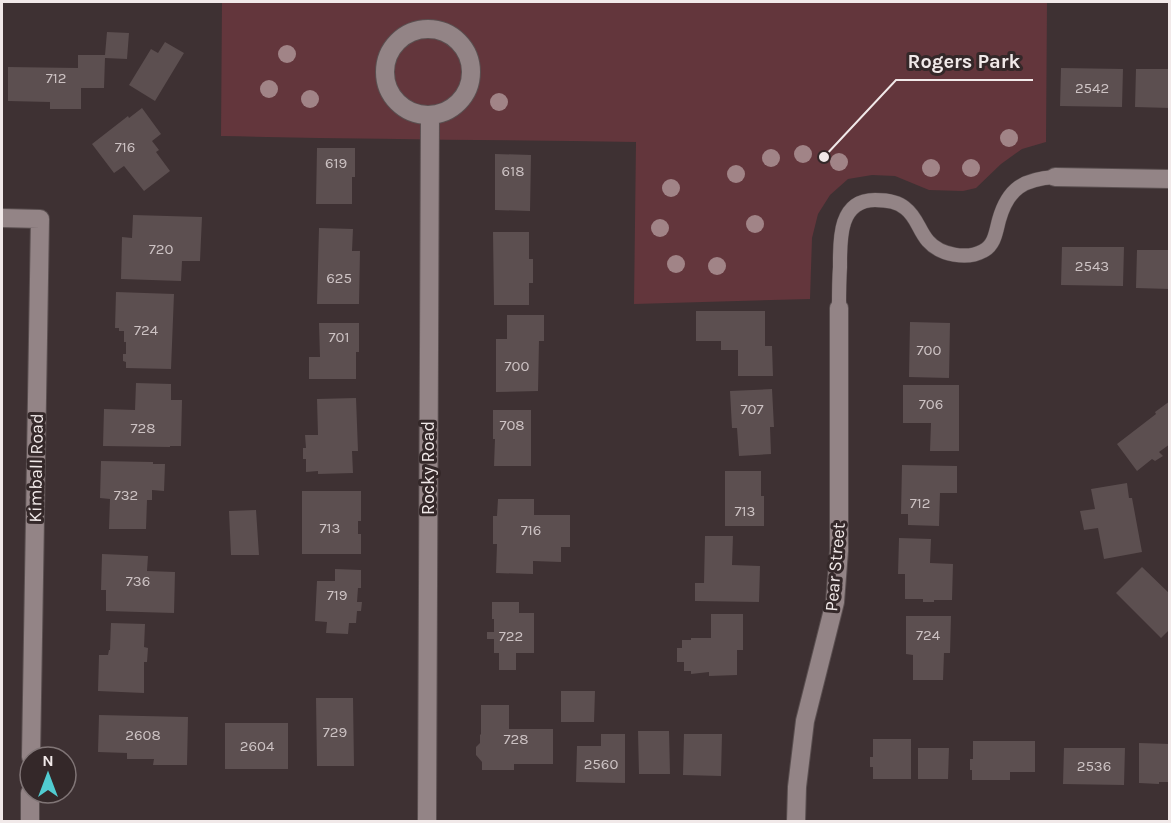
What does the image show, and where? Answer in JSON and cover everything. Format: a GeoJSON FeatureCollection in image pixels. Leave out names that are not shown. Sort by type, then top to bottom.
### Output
{"type":"FeatureCollection","features":[{"type":"Feature","properties":{"kind":"street"},"geometry":{"type":"LineString","coordinates":[[426,29],[439,30],[452,36],[462,45],[471,70],[470,83],[464,95],[455,105],[443,112],[430,115],[416,114],[404,108],[394,99],[385,74],[386,61],[396,43],[412,32],[426,29]]}},
{"type":"Feature","properties":{"kind":"street","name":"Rocky Road"},"geometry":{"type":"LineString","coordinates":[[427,822],[430,115]]}},
{"type":"Feature","properties":{"kind":"street"},"geometry":{"type":"LineString","coordinates":[[1055,177],[1170,179]]}},
{"type":"Feature","properties":{"kind":"street","name":"Kimball Road"},"geometry":{"type":"LineString","coordinates":[[2,218],[40,219],[31,745]]}},
{"type":"Feature","properties":{"kind":"street","name":"Pear Street"},"geometry":{"type":"LineString","coordinates":[[796,822],[797,787],[805,721],[835,603],[839,551],[839,308]]}},
{"type":"Feature","properties":{"kind":"street"},"geometry":{"type":"LineString","coordinates":[[30,805],[30,822]]}},
{"type":"Feature","properties":{"kind":"lane"},"geometry":{"type":"LineString","coordinates":[[839,308],[840,235],[846,216],[857,206],[869,200],[887,200],[903,206],[913,215],[928,241],[938,249],[956,256],[970,254],[984,251],[996,236],[1006,203],[1015,190],[1026,182],[1055,177]]}},
{"type":"Feature","properties":{"kind":"shaded area"},"geometry":{"type":"Polygon","coordinates":[[[222,2],[1047,2],[1046,142],[1022,149],[1001,164],[976,188],[963,191],[929,190],[895,176],[872,175],[848,179],[830,195],[818,214],[812,238],[810,299],[634,304],[636,142],[221,136],[222,2]]]}},
{"type":"Feature","properties":{"kind":"building"},"geometry":{"type":"Polygon","coordinates":[[[107,32],[129,33],[127,59],[105,58],[104,88],[81,88],[81,109],[50,109],[50,102],[8,101],[8,67],[78,68],[78,55],[105,55],[107,32]]]}},
{"type":"Feature","properties":{"kind":"building"},"geometry":{"type":"Polygon","coordinates":[[[165,42],[184,53],[155,101],[129,85],[151,49],[158,53],[165,42]]]}},
{"type":"Feature","properties":{"kind":"building"},"geometry":{"type":"Polygon","coordinates":[[[1061,68],[1123,69],[1122,107],[1060,106],[1061,68]]]}},
{"type":"Feature","properties":{"kind":"building"},"geometry":{"type":"Polygon","coordinates":[[[1136,69],[1170,69],[1170,108],[1135,107],[1136,69]]]}},
{"type":"Feature","properties":{"kind":"building"},"geometry":{"type":"Polygon","coordinates":[[[142,108],[161,134],[152,141],[159,150],[156,152],[170,171],[144,191],[124,166],[114,173],[92,144],[142,108]]]}},
{"type":"Feature","properties":{"kind":"building"},"geometry":{"type":"Polygon","coordinates":[[[317,148],[355,148],[352,204],[316,204],[317,148]]]}},
{"type":"Feature","properties":{"kind":"building"},"geometry":{"type":"Polygon","coordinates":[[[495,154],[531,155],[530,211],[495,210],[495,154]]]}},
{"type":"Feature","properties":{"kind":"building"},"geometry":{"type":"Polygon","coordinates":[[[133,215],[202,217],[200,261],[182,261],[181,281],[121,279],[122,237],[132,238],[133,215]]]}},
{"type":"Feature","properties":{"kind":"building"},"geometry":{"type":"Polygon","coordinates":[[[319,228],[353,229],[352,251],[360,251],[359,304],[317,304],[319,228]]]}},
{"type":"Feature","properties":{"kind":"building"},"geometry":{"type":"Polygon","coordinates":[[[493,232],[529,232],[529,259],[533,259],[533,283],[529,283],[529,305],[494,305],[493,232]]]}},
{"type":"Feature","properties":{"kind":"building"},"geometry":{"type":"Polygon","coordinates":[[[1062,247],[1124,247],[1123,286],[1061,285],[1062,247]]]}},
{"type":"Feature","properties":{"kind":"building"},"geometry":{"type":"Polygon","coordinates":[[[1137,250],[1170,250],[1170,289],[1136,288],[1137,250]]]}},
{"type":"Feature","properties":{"kind":"building"},"geometry":{"type":"Polygon","coordinates":[[[116,292],[174,294],[171,369],[126,368],[126,362],[123,361],[123,354],[126,354],[124,331],[115,328],[116,292]]]}},
{"type":"Feature","properties":{"kind":"building"},"geometry":{"type":"Polygon","coordinates":[[[696,311],[765,311],[765,346],[772,346],[773,376],[738,376],[738,350],[721,350],[721,341],[696,341],[696,311]]]}},
{"type":"Feature","properties":{"kind":"building"},"geometry":{"type":"Polygon","coordinates":[[[507,315],[544,315],[544,341],[539,341],[538,391],[496,392],[496,339],[507,339],[507,315]]]}},
{"type":"Feature","properties":{"kind":"building"},"geometry":{"type":"Polygon","coordinates":[[[910,322],[950,323],[949,378],[909,377],[910,322]]]}},
{"type":"Feature","properties":{"kind":"building"},"geometry":{"type":"Polygon","coordinates":[[[319,323],[359,323],[356,379],[309,379],[309,357],[320,357],[319,323]]]}},
{"type":"Feature","properties":{"kind":"building"},"geometry":{"type":"Polygon","coordinates":[[[136,383],[171,384],[171,400],[182,400],[181,446],[103,446],[104,409],[135,410],[136,383]]]}},
{"type":"Feature","properties":{"kind":"building"},"geometry":{"type":"Polygon","coordinates":[[[903,385],[959,385],[959,451],[930,451],[931,423],[903,423],[903,385]]]}},
{"type":"Feature","properties":{"kind":"building"},"geometry":{"type":"Polygon","coordinates":[[[772,389],[774,427],[770,427],[771,454],[739,456],[737,428],[732,428],[730,391],[772,389]]]}},
{"type":"Feature","properties":{"kind":"building"},"geometry":{"type":"Polygon","coordinates":[[[356,398],[358,451],[352,451],[353,473],[306,472],[303,448],[306,448],[305,435],[318,435],[317,399],[356,398]]]}},
{"type":"Feature","properties":{"kind":"building"},"geometry":{"type":"Polygon","coordinates":[[[1170,401],[1170,444],[1159,452],[1163,456],[1155,461],[1152,459],[1137,471],[1117,444],[1170,401]]]}},
{"type":"Feature","properties":{"kind":"building"},"geometry":{"type":"Polygon","coordinates":[[[493,410],[531,410],[531,466],[494,466],[493,410]]]}},
{"type":"Feature","properties":{"kind":"building"},"geometry":{"type":"Polygon","coordinates":[[[101,461],[165,464],[164,491],[152,490],[152,500],[147,500],[146,529],[109,529],[110,499],[100,498],[101,461]]]}},
{"type":"Feature","properties":{"kind":"building"},"geometry":{"type":"Polygon","coordinates":[[[902,465],[957,466],[957,493],[940,493],[939,526],[908,525],[908,514],[901,514],[902,465]]]}},
{"type":"Feature","properties":{"kind":"building"},"geometry":{"type":"Polygon","coordinates":[[[725,471],[761,471],[764,526],[725,526],[725,471]]]}},
{"type":"Feature","properties":{"kind":"building"},"geometry":{"type":"Polygon","coordinates":[[[1127,483],[1142,552],[1104,559],[1098,528],[1084,530],[1080,511],[1095,509],[1091,489],[1127,483]]]}},
{"type":"Feature","properties":{"kind":"building"},"geometry":{"type":"Polygon","coordinates":[[[302,491],[361,491],[361,521],[358,521],[358,534],[361,534],[361,554],[302,554],[302,491]]]}},
{"type":"Feature","properties":{"kind":"building"},"geometry":{"type":"Polygon","coordinates":[[[498,499],[534,499],[534,515],[570,515],[570,547],[561,547],[561,562],[533,561],[533,574],[496,573],[497,544],[493,544],[493,516],[497,516],[498,499]]]}},
{"type":"Feature","properties":{"kind":"building"},"geometry":{"type":"Polygon","coordinates":[[[256,510],[259,555],[231,555],[229,511],[256,510]]]}},
{"type":"Feature","properties":{"kind":"building"},"geometry":{"type":"Polygon","coordinates":[[[705,536],[733,536],[732,565],[760,566],[759,602],[695,601],[695,583],[704,583],[705,536]]]}},
{"type":"Feature","properties":{"kind":"building"},"geometry":{"type":"Polygon","coordinates":[[[899,538],[931,539],[930,563],[953,564],[952,600],[923,602],[923,599],[905,599],[905,574],[898,574],[899,538]]]}},
{"type":"Feature","properties":{"kind":"building"},"geometry":{"type":"Polygon","coordinates":[[[102,554],[148,556],[147,571],[175,572],[174,613],[106,611],[106,590],[101,590],[102,554]]]}},
{"type":"Feature","properties":{"kind":"building"},"geometry":{"type":"Polygon","coordinates":[[[1142,567],[1170,594],[1170,629],[1161,638],[1116,593],[1142,567]]]}},
{"type":"Feature","properties":{"kind":"building"},"geometry":{"type":"Polygon","coordinates":[[[335,569],[361,570],[361,588],[358,588],[357,602],[362,602],[361,611],[357,611],[356,623],[349,623],[348,634],[326,633],[327,622],[315,621],[317,581],[335,581],[335,569]]]}},
{"type":"Feature","properties":{"kind":"building"},"geometry":{"type":"Polygon","coordinates":[[[492,602],[519,602],[519,613],[534,613],[534,653],[516,653],[516,670],[499,670],[499,653],[494,653],[494,639],[487,639],[487,632],[494,632],[492,602]]]}},
{"type":"Feature","properties":{"kind":"building"},"geometry":{"type":"Polygon","coordinates":[[[711,614],[743,614],[743,650],[737,650],[737,675],[709,676],[709,672],[691,674],[691,671],[684,671],[684,662],[677,662],[677,648],[682,648],[682,640],[711,638],[711,614]]]}},
{"type":"Feature","properties":{"kind":"building"},"geometry":{"type":"Polygon","coordinates":[[[906,616],[951,616],[950,653],[944,653],[943,680],[913,680],[913,655],[906,654],[906,616]]]}},
{"type":"Feature","properties":{"kind":"building"},"geometry":{"type":"Polygon","coordinates":[[[111,623],[145,624],[144,647],[148,648],[147,662],[144,662],[144,693],[98,691],[99,655],[108,655],[110,650],[111,623]]]}},
{"type":"Feature","properties":{"kind":"building"},"geometry":{"type":"Polygon","coordinates":[[[561,691],[595,691],[594,722],[561,722],[561,691]]]}},
{"type":"Feature","properties":{"kind":"building"},"geometry":{"type":"Polygon","coordinates":[[[316,698],[353,698],[354,766],[317,766],[316,698]]]}},
{"type":"Feature","properties":{"kind":"building"},"geometry":{"type":"Polygon","coordinates":[[[481,705],[509,705],[509,729],[553,729],[553,764],[514,764],[514,770],[482,770],[482,762],[476,755],[476,747],[480,743],[481,734],[481,705]]]}},
{"type":"Feature","properties":{"kind":"building"},"geometry":{"type":"Polygon","coordinates":[[[99,715],[188,717],[187,765],[153,765],[154,759],[127,759],[127,753],[98,752],[99,715]]]}},
{"type":"Feature","properties":{"kind":"building"},"geometry":{"type":"Polygon","coordinates":[[[225,723],[288,723],[288,769],[225,769],[225,723]]]}},
{"type":"Feature","properties":{"kind":"building"},"geometry":{"type":"Polygon","coordinates":[[[638,731],[669,731],[670,774],[639,774],[638,731]]]}},
{"type":"Feature","properties":{"kind":"building"},"geometry":{"type":"Polygon","coordinates":[[[601,734],[625,734],[625,783],[576,782],[577,746],[601,746],[601,734]]]}},
{"type":"Feature","properties":{"kind":"building"},"geometry":{"type":"Polygon","coordinates":[[[684,734],[722,734],[721,776],[683,775],[684,734]]]}},
{"type":"Feature","properties":{"kind":"building"},"geometry":{"type":"Polygon","coordinates":[[[873,739],[911,739],[911,779],[873,779],[870,757],[873,757],[873,739]]]}},
{"type":"Feature","properties":{"kind":"building"},"geometry":{"type":"Polygon","coordinates":[[[973,741],[1035,741],[1035,772],[1010,772],[1010,780],[972,780],[970,759],[973,759],[973,741]]]}},
{"type":"Feature","properties":{"kind":"building"},"geometry":{"type":"Polygon","coordinates":[[[1139,743],[1170,744],[1170,782],[1139,783],[1139,743]]]}},
{"type":"Feature","properties":{"kind":"building"},"geometry":{"type":"Polygon","coordinates":[[[918,748],[949,748],[948,779],[918,779],[918,748]]]}},
{"type":"Feature","properties":{"kind":"building"},"geometry":{"type":"Polygon","coordinates":[[[1064,748],[1125,748],[1124,785],[1063,784],[1064,748]]]}},
{"type":"Feature","properties":{"kind":"place","name":"Rogers Park"},"geometry":{"type":"Point","coordinates":[824,157]}}]}
